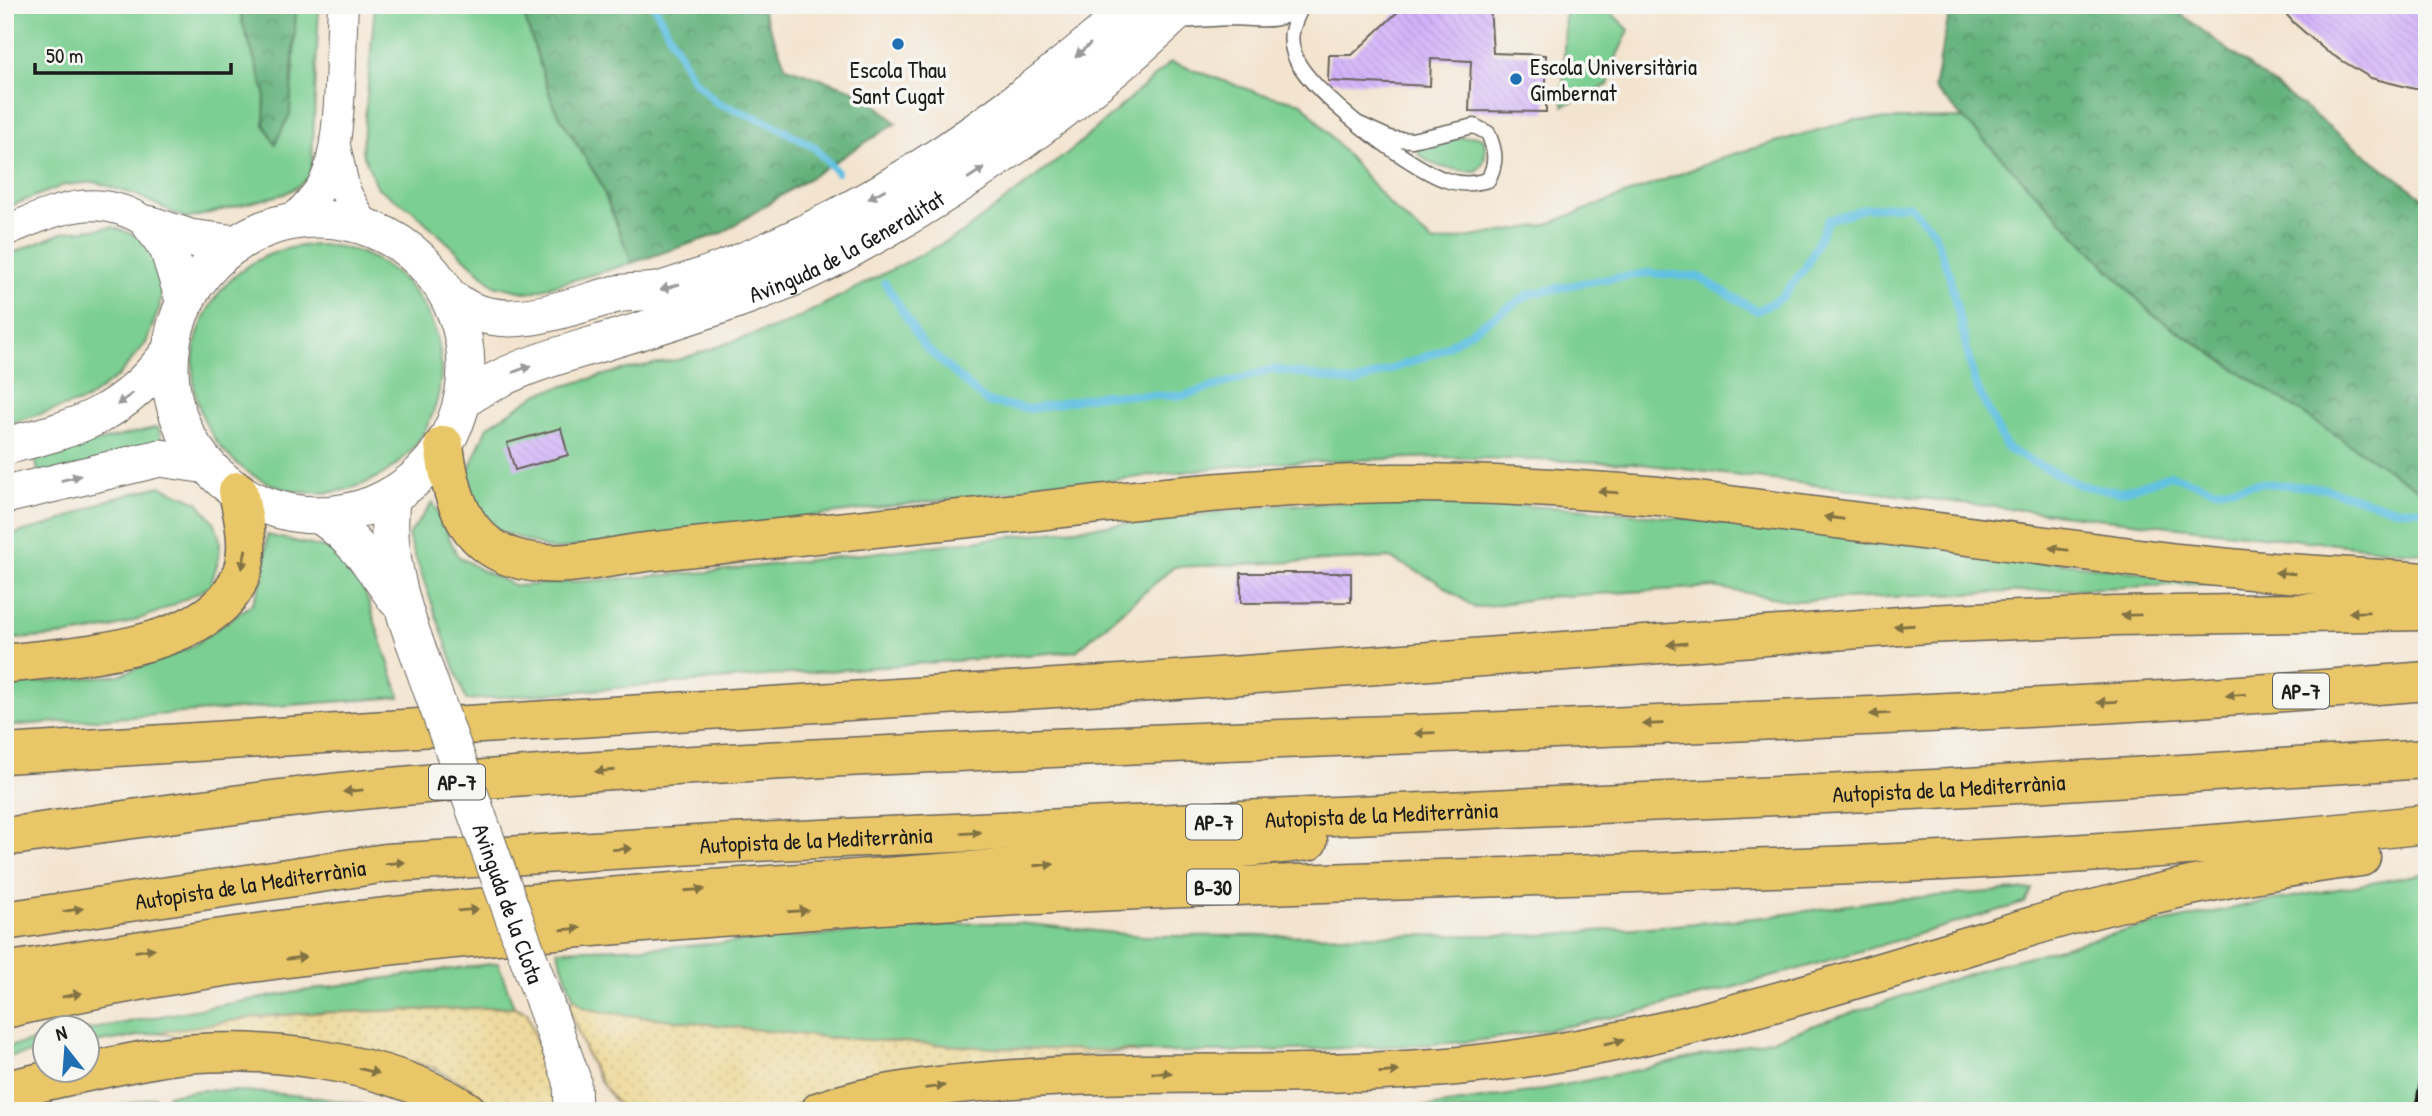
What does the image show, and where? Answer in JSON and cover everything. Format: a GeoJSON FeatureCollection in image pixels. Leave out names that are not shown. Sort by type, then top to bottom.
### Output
{"type":"FeatureCollection","features":[{"type":"Feature","properties":{"kind":"highway"},"geometry":{"type":"LineString","coordinates":[[444,445],[452,492],[468,526],[496,551],[514,558],[550,563],[1187,494],[1293,486],[1395,483],[1573,489],[1659,496],[2177,563],[2427,582]]}},
{"type":"Feature","properties":{"kind":"highway"},"geometry":{"type":"LineString","coordinates":[[5,664],[121,648],[197,623],[219,607],[239,580],[245,562],[246,545],[238,491]]}},
{"type":"Feature","properties":{"kind":"highway"},"geometry":{"type":"LineString","coordinates":[[5,754],[884,700],[1927,624],[2115,615],[2427,611]]}},
{"type":"Feature","properties":{"kind":"highway"},"geometry":{"type":"LineString","coordinates":[[5,655],[87,654]]}},
{"type":"Feature","properties":{"kind":"highway","name":"AP-7"},"geometry":{"type":"LineString","coordinates":[[5,837],[242,803],[393,787],[723,764],[920,753],[1963,710],[2427,681]]}},
{"type":"Feature","properties":{"kind":"highway","name":"Autopista de la Mediterrània"},"geometry":{"type":"LineString","coordinates":[[5,921],[386,863],[731,843],[2091,781],[2427,759]]}},
{"type":"Feature","properties":{"kind":"highway"},"geometry":{"type":"LineString","coordinates":[[5,972],[241,935],[397,916],[674,892],[1209,852],[1664,802]]}},
{"type":"Feature","properties":{"kind":"highway"},"geometry":{"type":"LineString","coordinates":[[5,815],[242,803]]}},
{"type":"Feature","properties":{"kind":"highway","name":"B-30"},"geometry":{"type":"LineString","coordinates":[[5,1009],[138,982],[330,953],[463,938],[770,913],[1070,893],[1980,860],[2289,839],[2427,824]]}},
{"type":"Feature","properties":{"kind":"highway"},"geometry":{"type":"LineString","coordinates":[[820,1111],[907,1090],[1037,1077],[1112,1073],[1383,1072],[1473,1065],[1581,1049],[1686,1026],[1812,992],[2087,910],[2183,887],[2297,866],[2427,848]]}},
{"type":"Feature","properties":{"kind":"highway"},"geometry":{"type":"LineString","coordinates":[[5,1090],[173,1056],[252,1053],[348,1066],[389,1076],[423,1088],[467,1111]]}},
{"type":"Feature","properties":{"kind":"highway"},"geometry":{"type":"LineString","coordinates":[[5,1108],[206,1063],[252,1059],[303,1059]]}},
{"type":"Feature","properties":{"kind":"street"},"geometry":{"type":"LineString","coordinates":[[291,222],[324,183],[335,143],[342,5]]}},
{"type":"Feature","properties":{"kind":"street","name":"Avinguda de la Generalitat"},"geometry":{"type":"LineString","coordinates":[[449,297],[472,311],[495,317],[518,318],[622,293],[662,290],[734,265],[805,233],[938,159],[1067,64],[1135,5]]}},
{"type":"Feature","properties":{"kind":"street","name":"Avinguda de la Generalitat"},"geometry":{"type":"LineString","coordinates":[[463,401],[480,387],[517,370],[702,313],[786,280],[847,250],[924,207],[999,158],[1082,95],[1176,14]]}},
{"type":"Feature","properties":{"kind":"street"},"geometry":{"type":"LineString","coordinates":[[335,143],[345,191],[365,227]]}},
{"type":"Feature","properties":{"kind":"street"},"geometry":{"type":"LineString","coordinates":[[5,231],[44,215],[86,205],[120,208],[151,225],[190,239],[236,244]]}},
{"type":"Feature","properties":{"kind":"street"},"geometry":{"type":"LineString","coordinates":[[324,219],[365,227],[391,238],[414,254],[434,274],[449,297],[461,327],[466,351],[463,401],[444,445],[425,470],[392,495],[358,509],[320,515],[282,511],[238,491],[207,465],[190,442],[178,415],[170,378],[175,330],[185,303],[203,274],[236,244],[268,228],[291,222],[324,219]]}},
{"type":"Feature","properties":{"kind":"street"},"geometry":{"type":"LineString","coordinates":[[151,225],[168,248],[185,303]]}},
{"type":"Feature","properties":{"kind":"street"},"geometry":{"type":"LineString","coordinates":[[5,446],[68,429],[115,407],[155,372],[171,349]]}},
{"type":"Feature","properties":{"kind":"street"},"geometry":{"type":"LineString","coordinates":[[5,495],[160,458],[207,465]]}},
{"type":"Feature","properties":{"kind":"street","name":"Avinguda de la Clota"},"geometry":{"type":"LineString","coordinates":[[392,495],[389,513],[390,541],[409,625],[544,1000],[573,1096],[596,1111]]}},
{"type":"Feature","properties":{"kind":"street","name":"Avinguda de la Clota"},"geometry":{"type":"LineString","coordinates":[[320,515],[341,529],[363,552],[409,625]]}},
{"type":"Feature","properties":{"kind":"lane"},"geometry":{"type":"LineString","coordinates":[[1176,14],[1263,21],[1283,18],[1303,7]]}},
{"type":"Feature","properties":{"kind":"lane"},"geometry":{"type":"LineString","coordinates":[[1303,7],[1292,27],[1290,37],[1301,71],[1374,139],[1444,179],[1470,185],[1488,180],[1495,166],[1496,152],[1488,133],[1474,126],[1412,140],[1392,139],[1357,123]]}},
{"type":"Feature","properties":{"kind":"green space"},"geometry":{"type":"Polygon","coordinates":[[[5,5],[241,5],[242,21],[265,92],[264,124],[293,83],[296,5],[319,5],[312,164],[309,177],[284,194],[187,219],[136,195],[95,182],[64,185],[5,208],[5,5]]]}},
{"type":"Feature","properties":{"kind":"green space"},"geometry":{"type":"Polygon","coordinates":[[[241,5],[296,5],[290,114],[275,144],[264,124],[265,92],[242,21],[241,5]]]}},
{"type":"Feature","properties":{"kind":"green space"},"geometry":{"type":"Polygon","coordinates":[[[375,5],[518,5],[525,18],[553,105],[599,180],[632,263],[528,293],[494,285],[412,210],[378,188],[362,152],[375,5]]]}},
{"type":"Feature","properties":{"kind":"green space"},"geometry":{"type":"Polygon","coordinates":[[[518,5],[760,5],[786,67],[865,94],[896,123],[722,233],[632,263],[599,180],[553,105],[525,18],[518,5]]]}},
{"type":"Feature","properties":{"kind":"green space"},"geometry":{"type":"Polygon","coordinates":[[[1565,5],[1603,5],[1629,30],[1613,64],[1608,85],[1563,106],[1565,5]]]}},
{"type":"Feature","properties":{"kind":"green space"},"geometry":{"type":"Polygon","coordinates":[[[1951,5],[2169,5],[2427,201],[2427,495],[2152,314],[1934,88],[1951,5]]]}},
{"type":"Feature","properties":{"kind":"green space"},"geometry":{"type":"Polygon","coordinates":[[[1171,62],[1258,93],[1302,103],[1392,207],[1434,243],[1545,225],[1730,155],[1853,120],[1963,118],[2152,314],[2427,495],[2427,554],[2004,508],[1633,463],[1439,457],[1250,464],[900,505],[552,550],[497,530],[474,501],[468,471],[487,427],[539,393],[622,370],[681,359],[790,322],[961,234],[1074,148],[1171,62]]]}},
{"type":"Feature","properties":{"kind":"green space"},"geometry":{"type":"Polygon","coordinates":[[[1477,136],[1484,139],[1485,152],[1484,160],[1476,171],[1435,165],[1416,150],[1454,138],[1477,136]]]}},
{"type":"Feature","properties":{"kind":"green space"},"geometry":{"type":"Polygon","coordinates":[[[113,227],[141,237],[165,276],[159,309],[146,343],[117,377],[86,400],[5,425],[5,256],[64,232],[113,227]]]}},
{"type":"Feature","properties":{"kind":"green space"},"geometry":{"type":"Polygon","coordinates":[[[305,245],[329,245],[376,259],[405,281],[432,321],[439,345],[439,393],[432,417],[405,457],[365,484],[329,493],[305,493],[258,479],[238,465],[221,448],[207,428],[198,405],[193,381],[193,357],[207,310],[221,290],[238,273],[258,259],[281,250],[305,245]]]}},
{"type":"Feature","properties":{"kind":"green space"},"geometry":{"type":"Polygon","coordinates":[[[158,427],[164,447],[40,476],[34,457],[158,427]]]}},
{"type":"Feature","properties":{"kind":"green space"},"geometry":{"type":"Polygon","coordinates":[[[160,486],[198,502],[215,523],[220,540],[219,558],[210,586],[163,610],[114,627],[60,636],[5,639],[5,536],[55,523],[108,500],[160,486]]]}},
{"type":"Feature","properties":{"kind":"green space"},"geometry":{"type":"Polygon","coordinates":[[[1388,501],[1574,508],[1812,531],[2223,583],[1794,601],[1713,587],[1546,597],[1475,608],[1435,580],[1390,558],[1174,567],[1076,651],[466,700],[408,536],[433,502],[457,555],[481,570],[516,586],[708,572],[1280,505],[1388,501]]]}},
{"type":"Feature","properties":{"kind":"green space"},"geometry":{"type":"Polygon","coordinates":[[[267,535],[333,550],[359,574],[400,697],[5,726],[5,685],[119,675],[190,648],[252,604],[264,577],[267,535]]]}},
{"type":"Feature","properties":{"kind":"green space"},"geometry":{"type":"Polygon","coordinates":[[[2427,873],[2427,1010],[2409,1111],[1248,1111],[1433,1106],[1529,1092],[1643,1069],[1773,1039],[1992,966],[2128,930],[2247,905],[2427,873]]]}},
{"type":"Feature","properties":{"kind":"green space"},"geometry":{"type":"Polygon","coordinates":[[[2032,889],[2025,903],[1682,1001],[1543,1031],[1473,1041],[1397,1046],[1197,1052],[1072,1051],[886,1042],[743,1029],[584,1008],[573,997],[557,950],[685,946],[976,923],[1019,923],[1143,936],[1542,935],[1765,917],[1883,900],[2032,889]]]}},
{"type":"Feature","properties":{"kind":"green space"},"geometry":{"type":"Polygon","coordinates":[[[498,963],[514,1007],[256,1017],[102,1042],[102,1027],[395,977],[498,963]]]}},
{"type":"Feature","properties":{"kind":"green space"},"geometry":{"type":"Polygon","coordinates":[[[32,1042],[32,1053],[5,1057],[5,1047],[32,1042]]]}},
{"type":"Feature","properties":{"kind":"green space"},"geometry":{"type":"Polygon","coordinates":[[[202,1090],[297,1095],[391,1111],[177,1111],[167,1095],[202,1090]]]}},
{"type":"Feature","properties":{"kind":"green space"},"geometry":{"type":"Polygon","coordinates":[[[155,1097],[162,1111],[99,1111],[155,1097]]]}},
{"type":"Feature","properties":{"kind":"sand"},"geometry":{"type":"Polygon","coordinates":[[[573,997],[584,1008],[609,1013],[823,1037],[991,1048],[1136,1051],[989,1063],[833,1090],[783,1111],[625,1111],[606,1089],[591,1063],[569,1006],[573,997]]]}},
{"type":"Feature","properties":{"kind":"sand"},"geometry":{"type":"Polygon","coordinates":[[[514,1007],[527,1012],[559,1111],[499,1111],[469,1087],[434,1068],[364,1051],[177,1038],[160,1032],[256,1017],[514,1007]]]}},
{"type":"Feature","properties":{"kind":"building"},"geometry":{"type":"Polygon","coordinates":[[[1405,5],[1490,5],[1493,53],[1546,55],[1546,112],[1469,111],[1471,61],[1431,59],[1430,86],[1328,81],[1329,55],[1352,55],[1405,5]]]}},
{"type":"Feature","properties":{"kind":"building"},"geometry":{"type":"Polygon","coordinates":[[[2278,5],[2399,5],[2417,12],[2427,12],[2427,89],[2415,89],[2371,78],[2326,51],[2278,5]]]}},
{"type":"Feature","properties":{"kind":"building"},"geometry":{"type":"Polygon","coordinates":[[[561,428],[568,455],[515,470],[507,443],[561,428]]]}},
{"type":"Feature","properties":{"kind":"building"},"geometry":{"type":"Polygon","coordinates":[[[1241,573],[1351,573],[1351,602],[1241,603],[1241,573]]]}},
{"type":"Feature","properties":{"kind":"waterway"},"geometry":{"type":"LineString","coordinates":[[654,5],[692,78],[716,102],[772,124],[814,147],[837,172]]}},
{"type":"Feature","properties":{"kind":"waterway"},"geometry":{"type":"LineString","coordinates":[[885,283],[924,346],[987,402],[1031,409],[1100,395],[1183,396],[1273,369],[1355,383],[1440,351],[1530,294],[1648,273],[1699,277],[1757,311],[1782,297],[1806,267],[1828,220],[1867,208],[1909,205],[1933,230],[1948,270],[1975,383],[2007,449],[2079,485],[2121,492],[2171,475],[2216,490],[2261,483],[2323,488],[2399,510],[2427,510]]}},
{"type":"Feature","properties":{"kind":"railway"},"geometry":{"type":"LineString","coordinates":[[2416,1111],[2427,1051]]}},
{"type":"Feature","properties":{"kind":"place","name":"Escola Thau Sant Cugat"},"geometry":{"type":"Point","coordinates":[898,44]}},
{"type":"Feature","properties":{"kind":"place","name":"Escola Universitària Gimbernat"},"geometry":{"type":"Point","coordinates":[1516,79]}}]}
